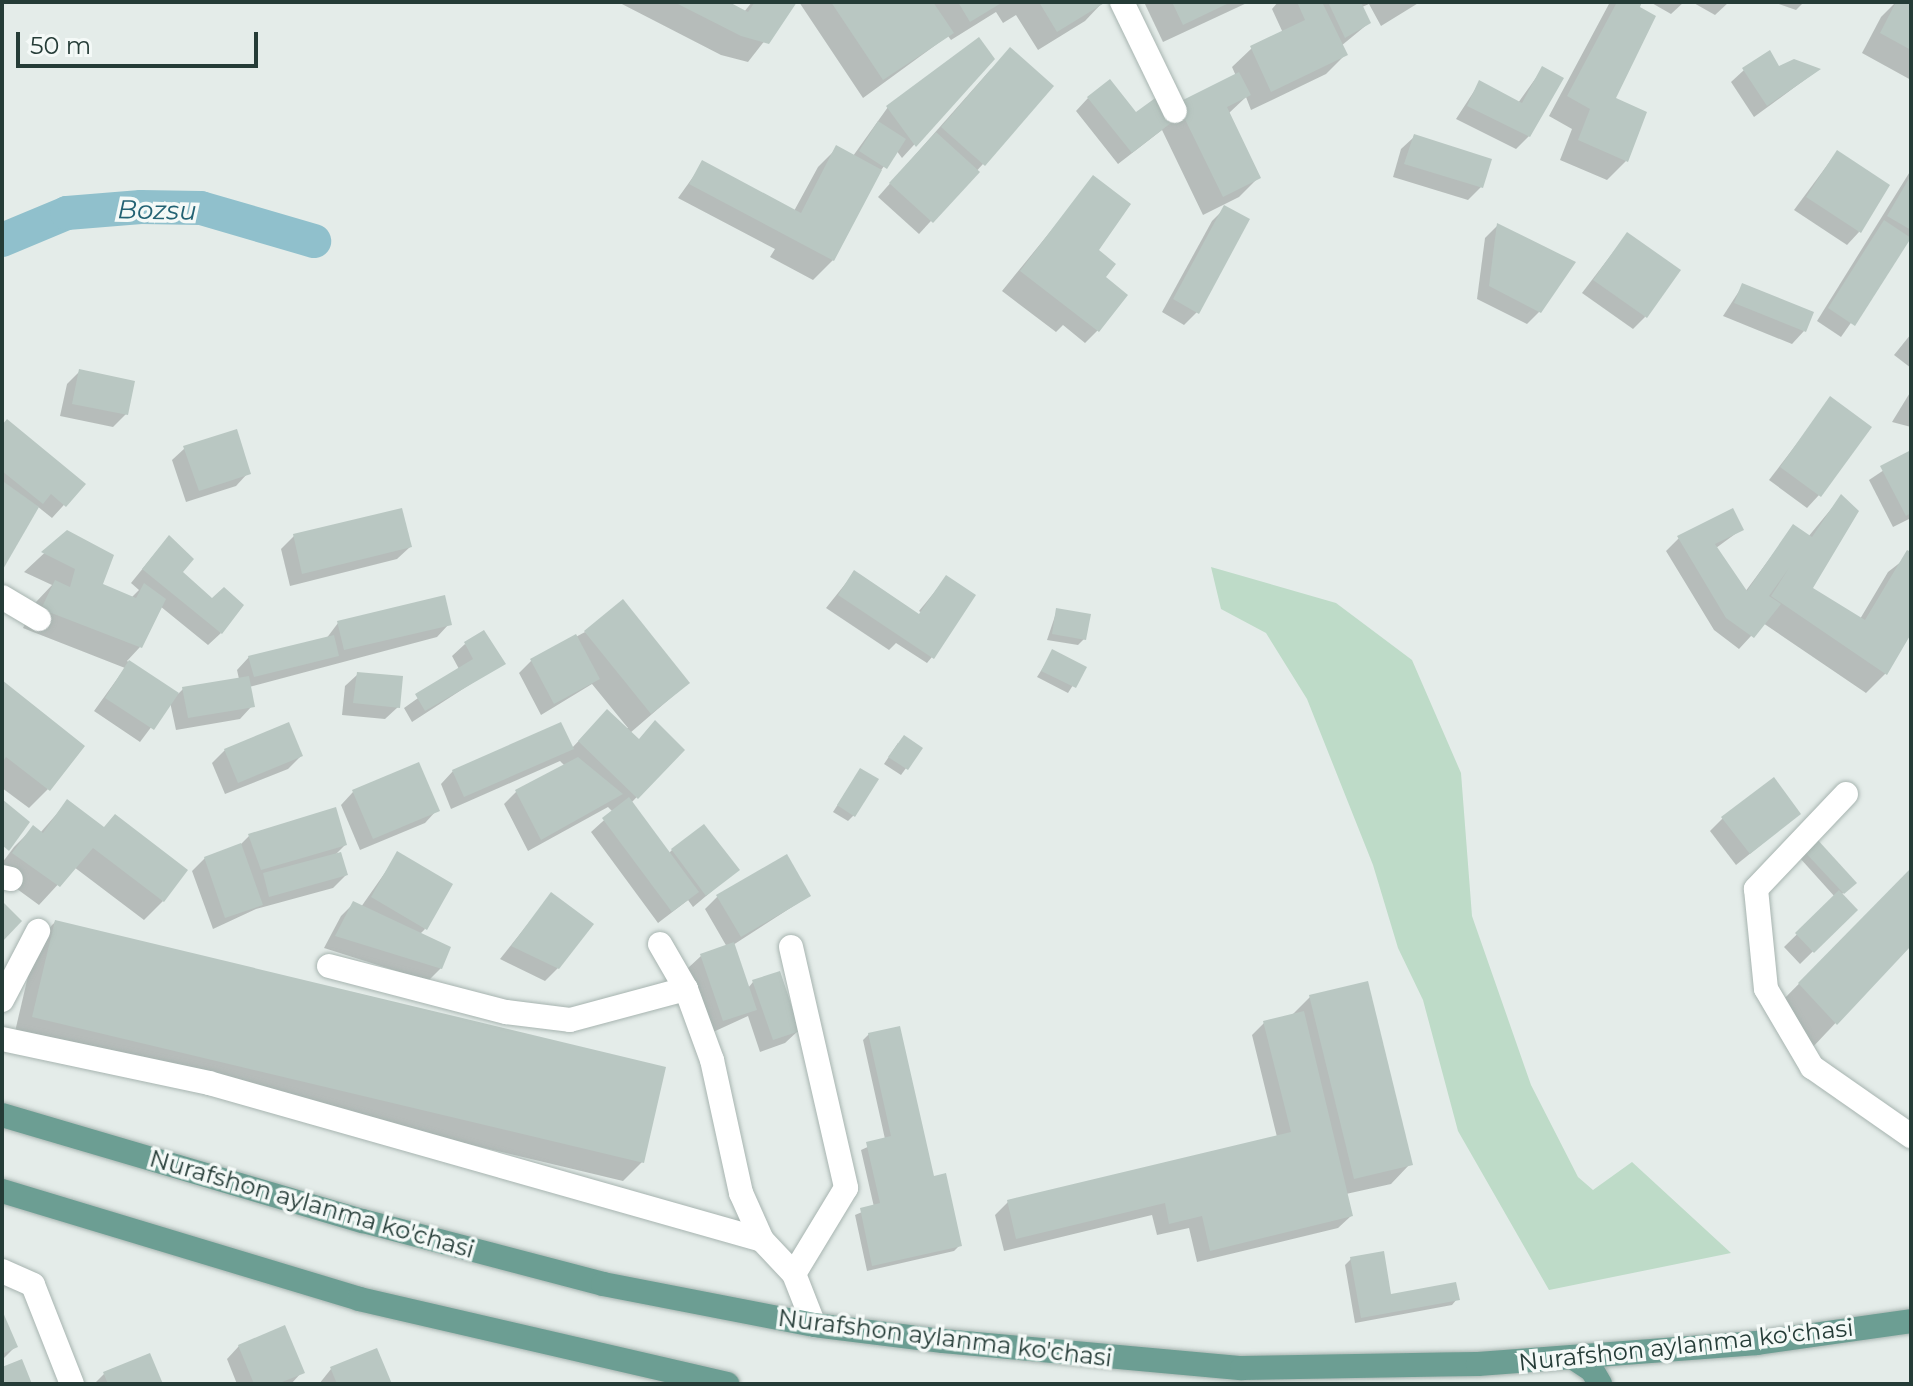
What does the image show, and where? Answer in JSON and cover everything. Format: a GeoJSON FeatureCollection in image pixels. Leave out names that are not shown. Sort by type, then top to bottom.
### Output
{"type":"FeatureCollection","features":[{"type":"Feature","properties":{"kind":"main road","name":"Nurafshon aylanma ko'chasi"},"geometry":{"type":"LineString","coordinates":[[2,1115],[483,1254],[603,1284],[814,1325],[1142,1362],[1242,1368],[1478,1364],[1757,1343],[1911,1321]]}},
{"type":"Feature","properties":{"kind":"main road"},"geometry":{"type":"LineString","coordinates":[[2,1191],[373,1303],[727,1384]]}},
{"type":"Feature","properties":{"kind":"main road"},"geometry":{"type":"LineString","coordinates":[[1572,1357],[1592,1370],[1600,1384]]}},
{"type":"Feature","properties":{"kind":"street"},"geometry":{"type":"LineString","coordinates":[[1122,2],[1175,111]]}},
{"type":"Feature","properties":{"kind":"street"},"geometry":{"type":"LineString","coordinates":[[2,597],[39,619]]}},
{"type":"Feature","properties":{"kind":"street"},"geometry":{"type":"LineString","coordinates":[[1846,794],[1756,889],[1766,989],[1812,1067],[1911,1136]]}},
{"type":"Feature","properties":{"kind":"street"},"geometry":{"type":"LineString","coordinates":[[2,1000],[38,931]]}},
{"type":"Feature","properties":{"kind":"street"},"geometry":{"type":"LineString","coordinates":[[660,944],[686,989],[712,1060],[741,1193],[762,1240],[794,1274],[814,1325]]}},
{"type":"Feature","properties":{"kind":"street"},"geometry":{"type":"LineString","coordinates":[[791,947],[846,1188],[794,1274]]}},
{"type":"Feature","properties":{"kind":"street"},"geometry":{"type":"LineString","coordinates":[[329,966],[506,1012],[570,1020],[686,989]]}},
{"type":"Feature","properties":{"kind":"street"},"geometry":{"type":"LineString","coordinates":[[2,1039],[209,1083],[762,1240]]}},
{"type":"Feature","properties":{"kind":"street"},"geometry":{"type":"LineString","coordinates":[[2,1271],[33,1285],[72,1384]]}},
{"type":"Feature","properties":{"kind":"green space"},"geometry":{"type":"Polygon","coordinates":[[[1211,567],[1336,603],[1412,660],[1461,773],[1472,916],[1531,1085],[1578,1177],[1593,1190],[1632,1162],[1731,1253],[1549,1290],[1458,1131],[1423,1000],[1398,948],[1373,865],[1307,699],[1266,633],[1221,609],[1211,567]]]}},
{"type":"Feature","properties":{"kind":"building"},"geometry":{"type":"Polygon","coordinates":[[[674,2],[729,2],[748,12],[755,2],[797,2],[769,44],[741,36],[674,2]]]}},
{"type":"Feature","properties":{"kind":"building"},"geometry":{"type":"Polygon","coordinates":[[[831,2],[933,2],[954,33],[883,80],[831,2]]]}},
{"type":"Feature","properties":{"kind":"building"},"geometry":{"type":"Polygon","coordinates":[[[958,2],[1003,2],[970,22],[958,2]]]}},
{"type":"Feature","properties":{"kind":"building"},"geometry":{"type":"Polygon","coordinates":[[[1039,2],[1106,2],[1057,32],[1039,2]]]}},
{"type":"Feature","properties":{"kind":"building"},"geometry":{"type":"Polygon","coordinates":[[[1172,2],[1231,2],[1183,25],[1172,2]]]}},
{"type":"Feature","properties":{"kind":"building"},"geometry":{"type":"Polygon","coordinates":[[[1297,2],[1322,2],[1348,55],[1271,92],[1250,46],[1305,20],[1297,2]]]}},
{"type":"Feature","properties":{"kind":"building"},"geometry":{"type":"Polygon","coordinates":[[[1328,2],[1361,2],[1371,23],[1345,38],[1328,2]]]}},
{"type":"Feature","properties":{"kind":"building"},"geometry":{"type":"Polygon","coordinates":[[[1617,2],[1642,2],[1640,7],[1656,16],[1616,98],[1647,112],[1628,162],[1578,140],[1590,109],[1567,96],[1617,2]]]}},
{"type":"Feature","properties":{"kind":"building"},"geometry":{"type":"Polygon","coordinates":[[[1896,2],[1911,2],[1911,50],[1880,33],[1896,2]]]}},
{"type":"Feature","properties":{"kind":"building"},"geometry":{"type":"Polygon","coordinates":[[[979,37],[995,59],[916,147],[886,106],[979,37]]]}},
{"type":"Feature","properties":{"kind":"building"},"geometry":{"type":"Polygon","coordinates":[[[1010,47],[1054,86],[985,166],[941,127],[1010,47]]]}},
{"type":"Feature","properties":{"kind":"building"},"geometry":{"type":"Polygon","coordinates":[[[1770,50],[1779,66],[1794,59],[1821,69],[1767,106],[1742,68],[1770,50]]]}},
{"type":"Feature","properties":{"kind":"building"},"geometry":{"type":"Polygon","coordinates":[[[1542,66],[1564,78],[1530,137],[1467,106],[1479,80],[1522,103],[1542,66]]]}},
{"type":"Feature","properties":{"kind":"building"},"geometry":{"type":"Polygon","coordinates":[[[1239,72],[1251,95],[1227,107],[1261,178],[1223,197],[1177,103],[1239,72]]]}},
{"type":"Feature","properties":{"kind":"building"},"geometry":{"type":"Polygon","coordinates":[[[1110,79],[1136,112],[1158,96],[1176,119],[1132,153],[1087,97],[1110,79]]]}},
{"type":"Feature","properties":{"kind":"building"},"geometry":{"type":"Polygon","coordinates":[[[878,121],[906,139],[887,169],[859,151],[878,121]]]}},
{"type":"Feature","properties":{"kind":"building"},"geometry":{"type":"Polygon","coordinates":[[[936,132],[980,172],[933,223],[889,183],[936,132]]]}},
{"type":"Feature","properties":{"kind":"building"},"geometry":{"type":"Polygon","coordinates":[[[1414,134],[1492,159],[1483,188],[1404,164],[1414,134]]]}},
{"type":"Feature","properties":{"kind":"building"},"geometry":{"type":"Polygon","coordinates":[[[836,145],[882,170],[834,261],[689,184],[702,160],[801,213],[836,145]]]}},
{"type":"Feature","properties":{"kind":"building"},"geometry":{"type":"Polygon","coordinates":[[[1837,150],[1890,185],[1861,233],[1806,197],[1837,150]]]}},
{"type":"Feature","properties":{"kind":"building"},"geometry":{"type":"Polygon","coordinates":[[[1093,175],[1131,204],[1099,250],[1116,264],[1106,277],[1128,295],[1099,332],[1020,271],[1093,175]]]}},
{"type":"Feature","properties":{"kind":"building"},"geometry":{"type":"Polygon","coordinates":[[[1911,175],[1911,230],[1887,216],[1911,175]]]}},
{"type":"Feature","properties":{"kind":"building"},"geometry":{"type":"Polygon","coordinates":[[[1224,205],[1250,219],[1199,314],[1173,299],[1224,205]]]}},
{"type":"Feature","properties":{"kind":"building"},"geometry":{"type":"Polygon","coordinates":[[[1884,220],[1911,238],[1855,326],[1828,308],[1884,220]]]}},
{"type":"Feature","properties":{"kind":"building"},"geometry":{"type":"Polygon","coordinates":[[[1497,223],[1576,262],[1541,313],[1489,286],[1497,223]]]}},
{"type":"Feature","properties":{"kind":"building"},"geometry":{"type":"Polygon","coordinates":[[[1627,232],[1681,270],[1647,318],[1593,280],[1627,232]]]}},
{"type":"Feature","properties":{"kind":"building"},"geometry":{"type":"Polygon","coordinates":[[[1742,283],[1814,312],[1806,332],[1734,303],[1742,283]]]}},
{"type":"Feature","properties":{"kind":"building"},"geometry":{"type":"Polygon","coordinates":[[[79,369],[135,381],[128,415],[72,404],[79,369]]]}},
{"type":"Feature","properties":{"kind":"building"},"geometry":{"type":"Polygon","coordinates":[[[1830,396],[1872,427],[1821,497],[1780,467],[1830,396]]]}},
{"type":"Feature","properties":{"kind":"building"},"geometry":{"type":"Polygon","coordinates":[[[7,419],[86,484],[66,507],[51,494],[43,504],[2,471],[2,425],[7,419]]]}},
{"type":"Feature","properties":{"kind":"building"},"geometry":{"type":"Polygon","coordinates":[[[237,429],[251,474],[199,491],[183,446],[237,429]]]}},
{"type":"Feature","properties":{"kind":"building"},"geometry":{"type":"Polygon","coordinates":[[[1911,450],[1911,513],[1906,516],[1880,466],[1911,450]]]}},
{"type":"Feature","properties":{"kind":"building"},"geometry":{"type":"Polygon","coordinates":[[[4,482],[39,507],[2,571],[2,486],[4,482]]]}},
{"type":"Feature","properties":{"kind":"building"},"geometry":{"type":"Polygon","coordinates":[[[1841,494],[1859,511],[1813,588],[1865,620],[1907,550],[1911,552],[1911,634],[1887,675],[1771,596],[1789,568],[1769,596],[1781,604],[1754,638],[1726,618],[1677,536],[1733,508],[1744,530],[1715,544],[1747,591],[1793,524],[1812,537],[1841,494]]]}},
{"type":"Feature","properties":{"kind":"building"},"geometry":{"type":"Polygon","coordinates":[[[402,508],[412,547],[302,574],[293,534],[402,508]]]}},
{"type":"Feature","properties":{"kind":"building"},"geometry":{"type":"Polygon","coordinates":[[[67,530],[114,555],[103,584],[136,598],[144,583],[166,599],[142,648],[41,609],[55,580],[70,587],[75,569],[41,552],[67,530]]]}},
{"type":"Feature","properties":{"kind":"building"},"geometry":{"type":"Polygon","coordinates":[[[169,535],[194,559],[183,572],[212,598],[224,587],[244,605],[222,634],[142,569],[169,535]]]}},
{"type":"Feature","properties":{"kind":"building"},"geometry":{"type":"Polygon","coordinates":[[[854,570],[919,614],[946,575],[976,595],[934,659],[838,595],[854,570]]]}},
{"type":"Feature","properties":{"kind":"building"},"geometry":{"type":"Polygon","coordinates":[[[445,595],[452,625],[344,650],[337,621],[445,595]]]}},
{"type":"Feature","properties":{"kind":"building"},"geometry":{"type":"Polygon","coordinates":[[[623,599],[690,683],[651,714],[584,631],[623,599]]]}},
{"type":"Feature","properties":{"kind":"building"},"geometry":{"type":"Polygon","coordinates":[[[1056,608],[1091,614],[1086,640],[1052,634],[1056,608]]]}},
{"type":"Feature","properties":{"kind":"building"},"geometry":{"type":"Polygon","coordinates":[[[484,630],[506,664],[425,711],[415,694],[473,659],[464,642],[484,630]]]}},
{"type":"Feature","properties":{"kind":"building"},"geometry":{"type":"Polygon","coordinates":[[[576,634],[600,679],[554,704],[530,659],[576,634]]]}},
{"type":"Feature","properties":{"kind":"building"},"geometry":{"type":"Polygon","coordinates":[[[334,635],[339,656],[254,677],[248,656],[334,635]]]}},
{"type":"Feature","properties":{"kind":"building"},"geometry":{"type":"Polygon","coordinates":[[[1052,649],[1087,667],[1076,688],[1041,671],[1052,649]]]}},
{"type":"Feature","properties":{"kind":"building"},"geometry":{"type":"Polygon","coordinates":[[[129,660],[179,693],[154,730],[105,698],[129,660]]]}},
{"type":"Feature","properties":{"kind":"building"},"geometry":{"type":"Polygon","coordinates":[[[357,672],[403,676],[400,708],[353,703],[357,672]]]}},
{"type":"Feature","properties":{"kind":"building"},"geometry":{"type":"Polygon","coordinates":[[[249,676],[255,707],[188,718],[182,687],[249,676]]]}},
{"type":"Feature","properties":{"kind":"building"},"geometry":{"type":"Polygon","coordinates":[[[2,680],[85,746],[50,791],[6,757],[2,763],[2,680]]]}},
{"type":"Feature","properties":{"kind":"building"},"geometry":{"type":"Polygon","coordinates":[[[607,709],[639,739],[655,720],[685,750],[638,799],[578,741],[607,709]]]}},
{"type":"Feature","properties":{"kind":"building"},"geometry":{"type":"Polygon","coordinates":[[[289,722],[303,756],[238,783],[224,749],[289,722]]]}},
{"type":"Feature","properties":{"kind":"building"},"geometry":{"type":"Polygon","coordinates":[[[561,722],[574,749],[464,797],[452,770],[561,722]]]}},
{"type":"Feature","properties":{"kind":"building"},"geometry":{"type":"Polygon","coordinates":[[[904,735],[923,748],[908,770],[888,757],[904,735]]]}},
{"type":"Feature","properties":{"kind":"building"},"geometry":{"type":"Polygon","coordinates":[[[578,757],[623,794],[541,840],[515,790],[578,757]]]}},
{"type":"Feature","properties":{"kind":"building"},"geometry":{"type":"Polygon","coordinates":[[[419,762],[440,811],[373,839],[352,790],[419,762]]]}},
{"type":"Feature","properties":{"kind":"building"},"geometry":{"type":"Polygon","coordinates":[[[860,768],[879,779],[855,817],[837,805],[860,768]]]}},
{"type":"Feature","properties":{"kind":"building"},"geometry":{"type":"Polygon","coordinates":[[[1774,777],[1801,814],[1750,854],[1721,817],[1774,777]]]}},
{"type":"Feature","properties":{"kind":"building"},"geometry":{"type":"Polygon","coordinates":[[[629,797],[699,892],[672,912],[602,818],[629,797]]]}},
{"type":"Feature","properties":{"kind":"building"},"geometry":{"type":"Polygon","coordinates":[[[2,799],[30,822],[9,851],[2,845],[2,799]]]}},
{"type":"Feature","properties":{"kind":"building"},"geometry":{"type":"Polygon","coordinates":[[[67,799],[104,827],[115,814],[188,870],[164,902],[93,848],[60,887],[12,853],[33,825],[43,833],[67,799]]]}},
{"type":"Feature","properties":{"kind":"building"},"geometry":{"type":"Polygon","coordinates":[[[336,807],[347,845],[261,870],[248,834],[336,807]]]}},
{"type":"Feature","properties":{"kind":"building"},"geometry":{"type":"Polygon","coordinates":[[[704,824],[740,870],[706,896],[671,849],[704,824]]]}},
{"type":"Feature","properties":{"kind":"building"},"geometry":{"type":"Polygon","coordinates":[[[1816,838],[1857,883],[1844,894],[1803,850],[1816,838]]]}},
{"type":"Feature","properties":{"kind":"building"},"geometry":{"type":"Polygon","coordinates":[[[241,843],[263,905],[225,918],[204,857],[241,843]]]}},
{"type":"Feature","properties":{"kind":"building"},"geometry":{"type":"Polygon","coordinates":[[[397,851],[453,884],[427,930],[371,897],[397,851]]]}},
{"type":"Feature","properties":{"kind":"building"},"geometry":{"type":"Polygon","coordinates":[[[341,852],[348,875],[269,897],[263,873],[341,852]]]}},
{"type":"Feature","properties":{"kind":"building"},"geometry":{"type":"Polygon","coordinates":[[[787,854],[811,896],[741,937],[716,895],[787,854]]]}},
{"type":"Feature","properties":{"kind":"building"},"geometry":{"type":"Polygon","coordinates":[[[1911,868],[1911,946],[1837,1025],[1798,983],[1911,868]]]}},
{"type":"Feature","properties":{"kind":"building"},"geometry":{"type":"Polygon","coordinates":[[[1839,890],[1858,910],[1814,953],[1795,933],[1839,890]]]}},
{"type":"Feature","properties":{"kind":"building"},"geometry":{"type":"Polygon","coordinates":[[[551,892],[594,924],[559,969],[511,946],[551,892]]]}},
{"type":"Feature","properties":{"kind":"building"},"geometry":{"type":"Polygon","coordinates":[[[2,901],[22,921],[2,942],[2,901]]]}},
{"type":"Feature","properties":{"kind":"building"},"geometry":{"type":"Polygon","coordinates":[[[353,901],[451,947],[442,969],[335,936],[353,901]]]}},
{"type":"Feature","properties":{"kind":"building"},"geometry":{"type":"Polygon","coordinates":[[[55,920],[666,1067],[644,1163],[32,1017],[55,920]]]}},
{"type":"Feature","properties":{"kind":"building"},"geometry":{"type":"Polygon","coordinates":[[[734,942],[757,1010],[723,1021],[700,954],[734,942]]]}},
{"type":"Feature","properties":{"kind":"building"},"geometry":{"type":"Polygon","coordinates":[[[780,971],[800,1031],[773,1040],[752,980],[780,971]]]}},
{"type":"Feature","properties":{"kind":"building"},"geometry":{"type":"Polygon","coordinates":[[[1368,981],[1413,1165],[1354,1179],[1309,995],[1368,981]]]}},
{"type":"Feature","properties":{"kind":"building"},"geometry":{"type":"Polygon","coordinates":[[[1304,1011],[1353,1216],[1210,1251],[1202,1216],[1169,1224],[1165,1203],[1016,1239],[1007,1200],[1291,1132],[1263,1021],[1304,1011]]]}},
{"type":"Feature","properties":{"kind":"building"},"geometry":{"type":"Polygon","coordinates":[[[900,1026],[934,1176],[946,1173],[962,1246],[872,1266],[860,1208],[880,1203],[866,1142],[891,1136],[868,1033],[900,1026]]]}},
{"type":"Feature","properties":{"kind":"building"},"geometry":{"type":"Polygon","coordinates":[[[1384,1251],[1391,1294],[1456,1282],[1460,1300],[1361,1318],[1350,1257],[1384,1251]]]}},
{"type":"Feature","properties":{"kind":"building"},"geometry":{"type":"Polygon","coordinates":[[[2,1310],[18,1347],[2,1354],[2,1310]]]}},
{"type":"Feature","properties":{"kind":"building"},"geometry":{"type":"Polygon","coordinates":[[[285,1325],[305,1373],[277,1384],[254,1384],[238,1345],[285,1325]]]}},
{"type":"Feature","properties":{"kind":"building"},"geometry":{"type":"Polygon","coordinates":[[[377,1348],[392,1384],[337,1384],[330,1367],[377,1348]]]}},
{"type":"Feature","properties":{"kind":"building"},"geometry":{"type":"Polygon","coordinates":[[[150,1353],[163,1384],[108,1384],[103,1372],[150,1353]]]}},
{"type":"Feature","properties":{"kind":"building"},"geometry":{"type":"Polygon","coordinates":[[[22,1359],[32,1384],[2,1384],[2,1367],[22,1359]]]}},
{"type":"Feature","properties":{"kind":"waterway","name":"Bozsu"},"geometry":{"type":"LineString","coordinates":[[2,240],[67,213],[141,207],[201,208],[314,241]]}}]}
